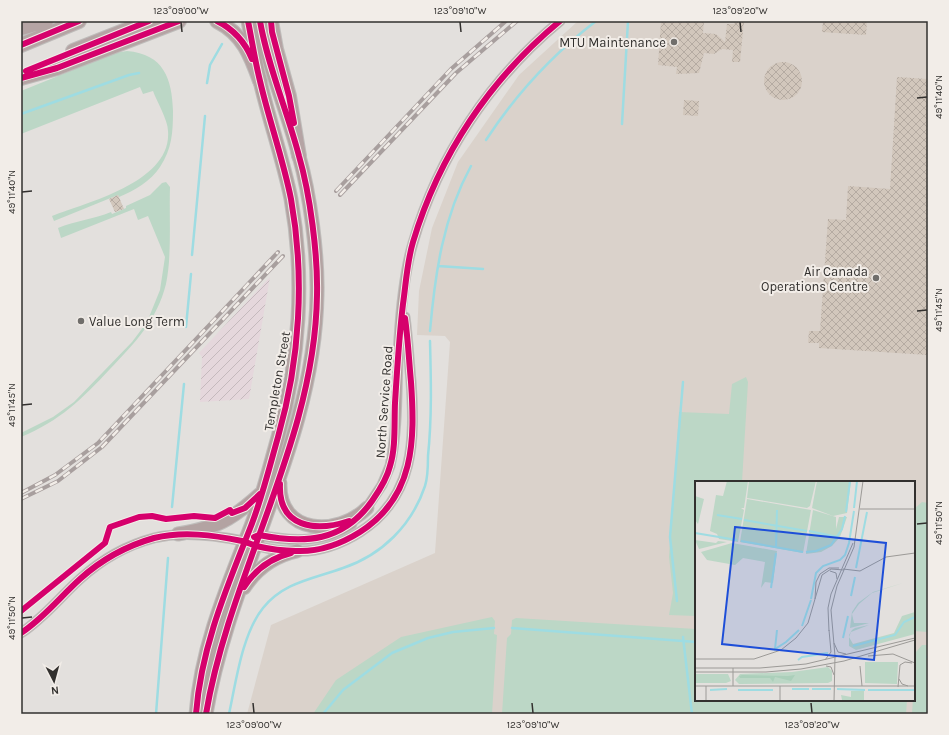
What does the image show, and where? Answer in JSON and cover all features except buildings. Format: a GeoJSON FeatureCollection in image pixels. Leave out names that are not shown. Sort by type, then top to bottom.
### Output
{"type":"FeatureCollection","features":[{"type":"Feature","properties":{"kind":"main road"},"geometry":{"type":"LineString","coordinates":[[21,28],[46,21]]}},
{"type":"Feature","properties":{"kind":"main road"},"geometry":{"type":"LineString","coordinates":[[21,45],[78,21]]}},
{"type":"Feature","properties":{"kind":"main road"},"geometry":{"type":"LineString","coordinates":[[21,73],[149,21]]}},
{"type":"Feature","properties":{"kind":"main road"},"geometry":{"type":"LineString","coordinates":[[21,78],[57,68],[179,21]]}},
{"type":"Feature","properties":{"kind":"main road"},"geometry":{"type":"LineString","coordinates":[[217,21],[232,30],[245,45],[260,81]]}},
{"type":"Feature","properties":{"kind":"main road"},"geometry":{"type":"LineString","coordinates":[[271,21],[276,49],[289,96],[300,156]]}},
{"type":"Feature","properties":{"kind":"street","name":"Templeton Street"},"geometry":{"type":"LineString","coordinates":[[206,714],[214,670],[253,541],[260,494],[279,436],[296,344],[299,282],[295,227],[291,198],[260,81],[248,21]]}},
{"type":"Feature","properties":{"kind":"street","name":"Templeton Street"},"geometry":{"type":"LineString","coordinates":[[196,714],[198,689],[213,626],[253,541],[280,475],[306,383],[314,334],[317,294],[310,213],[300,156],[275,83],[260,21]]}},
{"type":"Feature","properties":{"kind":"street","name":"North Service Road"},"geometry":{"type":"LineString","coordinates":[[253,541],[317,538],[347,527],[359,518],[382,485],[392,456],[399,338],[406,273],[418,226],[432,190],[451,152],[471,119],[495,86],[523,54],[560,21]]}},
{"type":"Feature","properties":{"kind":"street","name":"North Service Road"},"geometry":{"type":"LineString","coordinates":[[253,541],[297,551],[315,550],[349,539],[365,529],[387,508],[403,482],[412,450],[413,425],[403,302]]}},
{"type":"Feature","properties":{"kind":"street"},"geometry":{"type":"LineString","coordinates":[[280,475],[280,495],[283,506],[292,518],[307,526],[327,526],[343,523],[358,517],[367,508]]}},
{"type":"Feature","properties":{"kind":"street"},"geometry":{"type":"LineString","coordinates":[[21,633],[38,620],[79,580],[101,562],[141,542],[207,529],[224,523],[235,516],[260,494]]}},
{"type":"Feature","properties":{"kind":"street"},"geometry":{"type":"LineString","coordinates":[[178,534],[195,534],[253,541]]}},
{"type":"Feature","properties":{"kind":"street"},"geometry":{"type":"LineString","coordinates":[[232,613],[248,580],[262,567],[280,556],[297,551]]}},
{"type":"Feature","properties":{"kind":"shaded area"},"geometry":{"type":"Polygon","coordinates":[[[578,21],[928,21],[928,714],[247,714],[271,625],[435,553],[450,342],[445,336],[417,335],[419,291],[432,228],[458,162],[519,75],[578,21]]]}},
{"type":"Feature","properties":{"kind":"shaded area"},"geometry":{"type":"Polygon","coordinates":[[[270,277],[249,399],[200,402],[202,357],[199,353],[270,277]]]}},
{"type":"Feature","properties":{"kind":"green space"},"geometry":{"type":"Polygon","coordinates":[[[127,51],[140,53],[150,57],[164,70],[168,79],[171,89],[173,119],[171,140],[167,154],[160,167],[152,177],[136,189],[119,197],[118,195],[54,221],[52,216],[106,196],[143,177],[157,164],[166,149],[168,127],[153,91],[143,94],[140,87],[21,134],[21,91],[115,53],[127,51]]]}},
{"type":"Feature","properties":{"kind":"green space"},"geometry":{"type":"Polygon","coordinates":[[[166,182],[170,187],[170,249],[168,273],[162,297],[151,320],[128,350],[100,380],[70,408],[47,424],[21,437],[21,433],[53,417],[74,402],[132,342],[147,322],[160,290],[165,257],[148,216],[138,220],[134,209],[61,238],[58,228],[111,212],[112,214],[150,195],[162,183],[166,182]]]}},
{"type":"Feature","properties":{"kind":"green space"},"geometry":{"type":"Polygon","coordinates":[[[746,377],[748,382],[742,481],[695,481],[695,616],[669,615],[673,593],[669,557],[679,412],[729,414],[732,384],[746,377]]]}},
{"type":"Feature","properties":{"kind":"green space"},"geometry":{"type":"Polygon","coordinates":[[[922,502],[928,503],[928,632],[915,631],[915,508],[922,502]]]}},
{"type":"Feature","properties":{"kind":"green space"},"geometry":{"type":"Polygon","coordinates":[[[492,617],[495,621],[494,634],[497,635],[492,714],[313,714],[336,680],[401,637],[492,617]]]}},
{"type":"Feature","properties":{"kind":"green space"},"geometry":{"type":"Polygon","coordinates":[[[516,618],[695,629],[695,701],[907,701],[906,714],[502,714],[507,638],[511,634],[512,620],[516,618]]]}},
{"type":"Feature","properties":{"kind":"green space"},"geometry":{"type":"Polygon","coordinates":[[[922,645],[928,645],[928,714],[912,714],[913,701],[915,701],[916,652],[922,645]]]}},
{"type":"Feature","properties":{"kind":"waterway"},"geometry":{"type":"LineString","coordinates":[[486,140],[522,91],[564,47],[596,21]]}},
{"type":"Feature","properties":{"kind":"waterway"},"geometry":{"type":"LineString","coordinates":[[622,124],[628,21]]}},
{"type":"Feature","properties":{"kind":"waterway"},"geometry":{"type":"LineString","coordinates":[[207,83],[210,65],[222,44]]}},
{"type":"Feature","properties":{"kind":"waterway"},"geometry":{"type":"LineString","coordinates":[[21,114],[129,75],[139,73]]}},
{"type":"Feature","properties":{"kind":"waterway"},"geometry":{"type":"LineString","coordinates":[[192,255],[205,116]]}},
{"type":"Feature","properties":{"kind":"waterway"},"geometry":{"type":"LineString","coordinates":[[430,331],[442,246],[453,205],[471,166]]}},
{"type":"Feature","properties":{"kind":"waterway"},"geometry":{"type":"LineString","coordinates":[[438,266],[483,269]]}},
{"type":"Feature","properties":{"kind":"waterway"},"geometry":{"type":"LineString","coordinates":[[186,327],[191,274]]}},
{"type":"Feature","properties":{"kind":"waterway"},"geometry":{"type":"LineString","coordinates":[[229,714],[237,673],[250,631],[263,608],[271,599],[280,592],[300,582],[343,568],[370,555],[383,547],[394,537],[404,526],[412,513],[425,486],[428,471],[431,412],[430,341]]}},
{"type":"Feature","properties":{"kind":"waterway"},"geometry":{"type":"LineString","coordinates":[[677,601],[670,537],[683,382]]}},
{"type":"Feature","properties":{"kind":"waterway"},"geometry":{"type":"LineString","coordinates":[[172,507],[184,384]]}},
{"type":"Feature","properties":{"kind":"waterway"},"geometry":{"type":"LineString","coordinates":[[156,714],[168,558]]}},
{"type":"Feature","properties":{"kind":"waterway"},"geometry":{"type":"LineString","coordinates":[[323,714],[343,690],[392,653],[428,638],[453,632],[494,628]]}},
{"type":"Feature","properties":{"kind":"waterway"},"geometry":{"type":"LineString","coordinates":[[512,628],[695,642]]}},
{"type":"Feature","properties":{"kind":"waterway"},"geometry":{"type":"LineString","coordinates":[[683,637],[692,714]]}},
{"type":"Feature","properties":{"kind":"railway"},"geometry":{"type":"LineString","coordinates":[[336,191],[451,69],[506,21]]}},
{"type":"Feature","properties":{"kind":"railway"},"geometry":{"type":"LineString","coordinates":[[340,195],[456,73],[517,21]]}},
{"type":"Feature","properties":{"kind":"railway"},"geometry":{"type":"LineString","coordinates":[[21,493],[55,475],[98,443],[278,252]]}},
{"type":"Feature","properties":{"kind":"railway"},"geometry":{"type":"LineString","coordinates":[[21,499],[58,481],[102,447],[283,256]]}},
{"type":"Feature","properties":{"kind":"cycle path"},"geometry":{"type":"LineString","coordinates":[[21,45],[79,21]]}},
{"type":"Feature","properties":{"kind":"cycle path"},"geometry":{"type":"LineString","coordinates":[[26,71],[149,21]]}},
{"type":"Feature","properties":{"kind":"cycle path"},"geometry":{"type":"LineString","coordinates":[[21,78],[57,68],[179,21]]}},
{"type":"Feature","properties":{"kind":"cycle path"},"geometry":{"type":"LineString","coordinates":[[217,21],[238,37],[246,47],[252,59]]}},
{"type":"Feature","properties":{"kind":"cycle path"},"geometry":{"type":"LineString","coordinates":[[196,714],[203,665],[209,641],[224,595],[259,504],[278,437],[291,378],[298,318],[298,258],[291,199],[260,81],[248,21]]}},
{"type":"Feature","properties":{"kind":"cycle path"},"geometry":{"type":"LineString","coordinates":[[206,714],[218,661],[233,609],[287,454],[302,402],[313,349],[317,279],[315,243],[310,206],[303,171],[263,38],[260,21]]}},
{"type":"Feature","properties":{"kind":"cycle path"},"geometry":{"type":"LineString","coordinates":[[271,21],[272,32],[289,96],[294,123]]}},
{"type":"Feature","properties":{"kind":"cycle path"},"geometry":{"type":"LineString","coordinates":[[254,537],[259,535],[276,538],[307,539],[322,537],[336,532],[349,525],[361,515],[380,489],[389,471],[392,459],[398,354],[408,265],[413,242],[424,210],[452,149],[490,93],[511,68],[560,21]]}},
{"type":"Feature","properties":{"kind":"cycle path"},"geometry":{"type":"LineString","coordinates":[[21,633],[45,614],[80,579],[96,566],[114,554],[144,541],[165,536],[187,534],[244,541],[256,546],[276,550],[304,551],[321,549],[345,540],[360,532],[378,518],[392,502],[401,484],[408,466],[411,446],[411,382],[405,318]]}},
{"type":"Feature","properties":{"kind":"cycle path"},"geometry":{"type":"LineString","coordinates":[[280,484],[281,499],[285,510],[292,518],[301,523],[312,526],[324,526],[349,521]]}},
{"type":"Feature","properties":{"kind":"cycle path"},"geometry":{"type":"LineString","coordinates":[[21,611],[105,543],[110,527],[139,517],[152,516],[166,519],[194,516],[215,518],[230,510],[232,513],[245,508],[260,494]]}},
{"type":"Feature","properties":{"kind":"cycle path"},"geometry":{"type":"LineString","coordinates":[[244,587],[253,575],[270,561],[291,553]]}},
{"type":"Feature","properties":{"kind":"place","name":"MTU Maintenance"},"geometry":{"type":"Point","coordinates":[674,42]}},
{"type":"Feature","properties":{"kind":"place","name":"Air Canada Operations Centre"},"geometry":{"type":"Point","coordinates":[876,278]}},
{"type":"Feature","properties":{"kind":"place","name":"Value Long Term"},"geometry":{"type":"Point","coordinates":[81,321]}}]}
